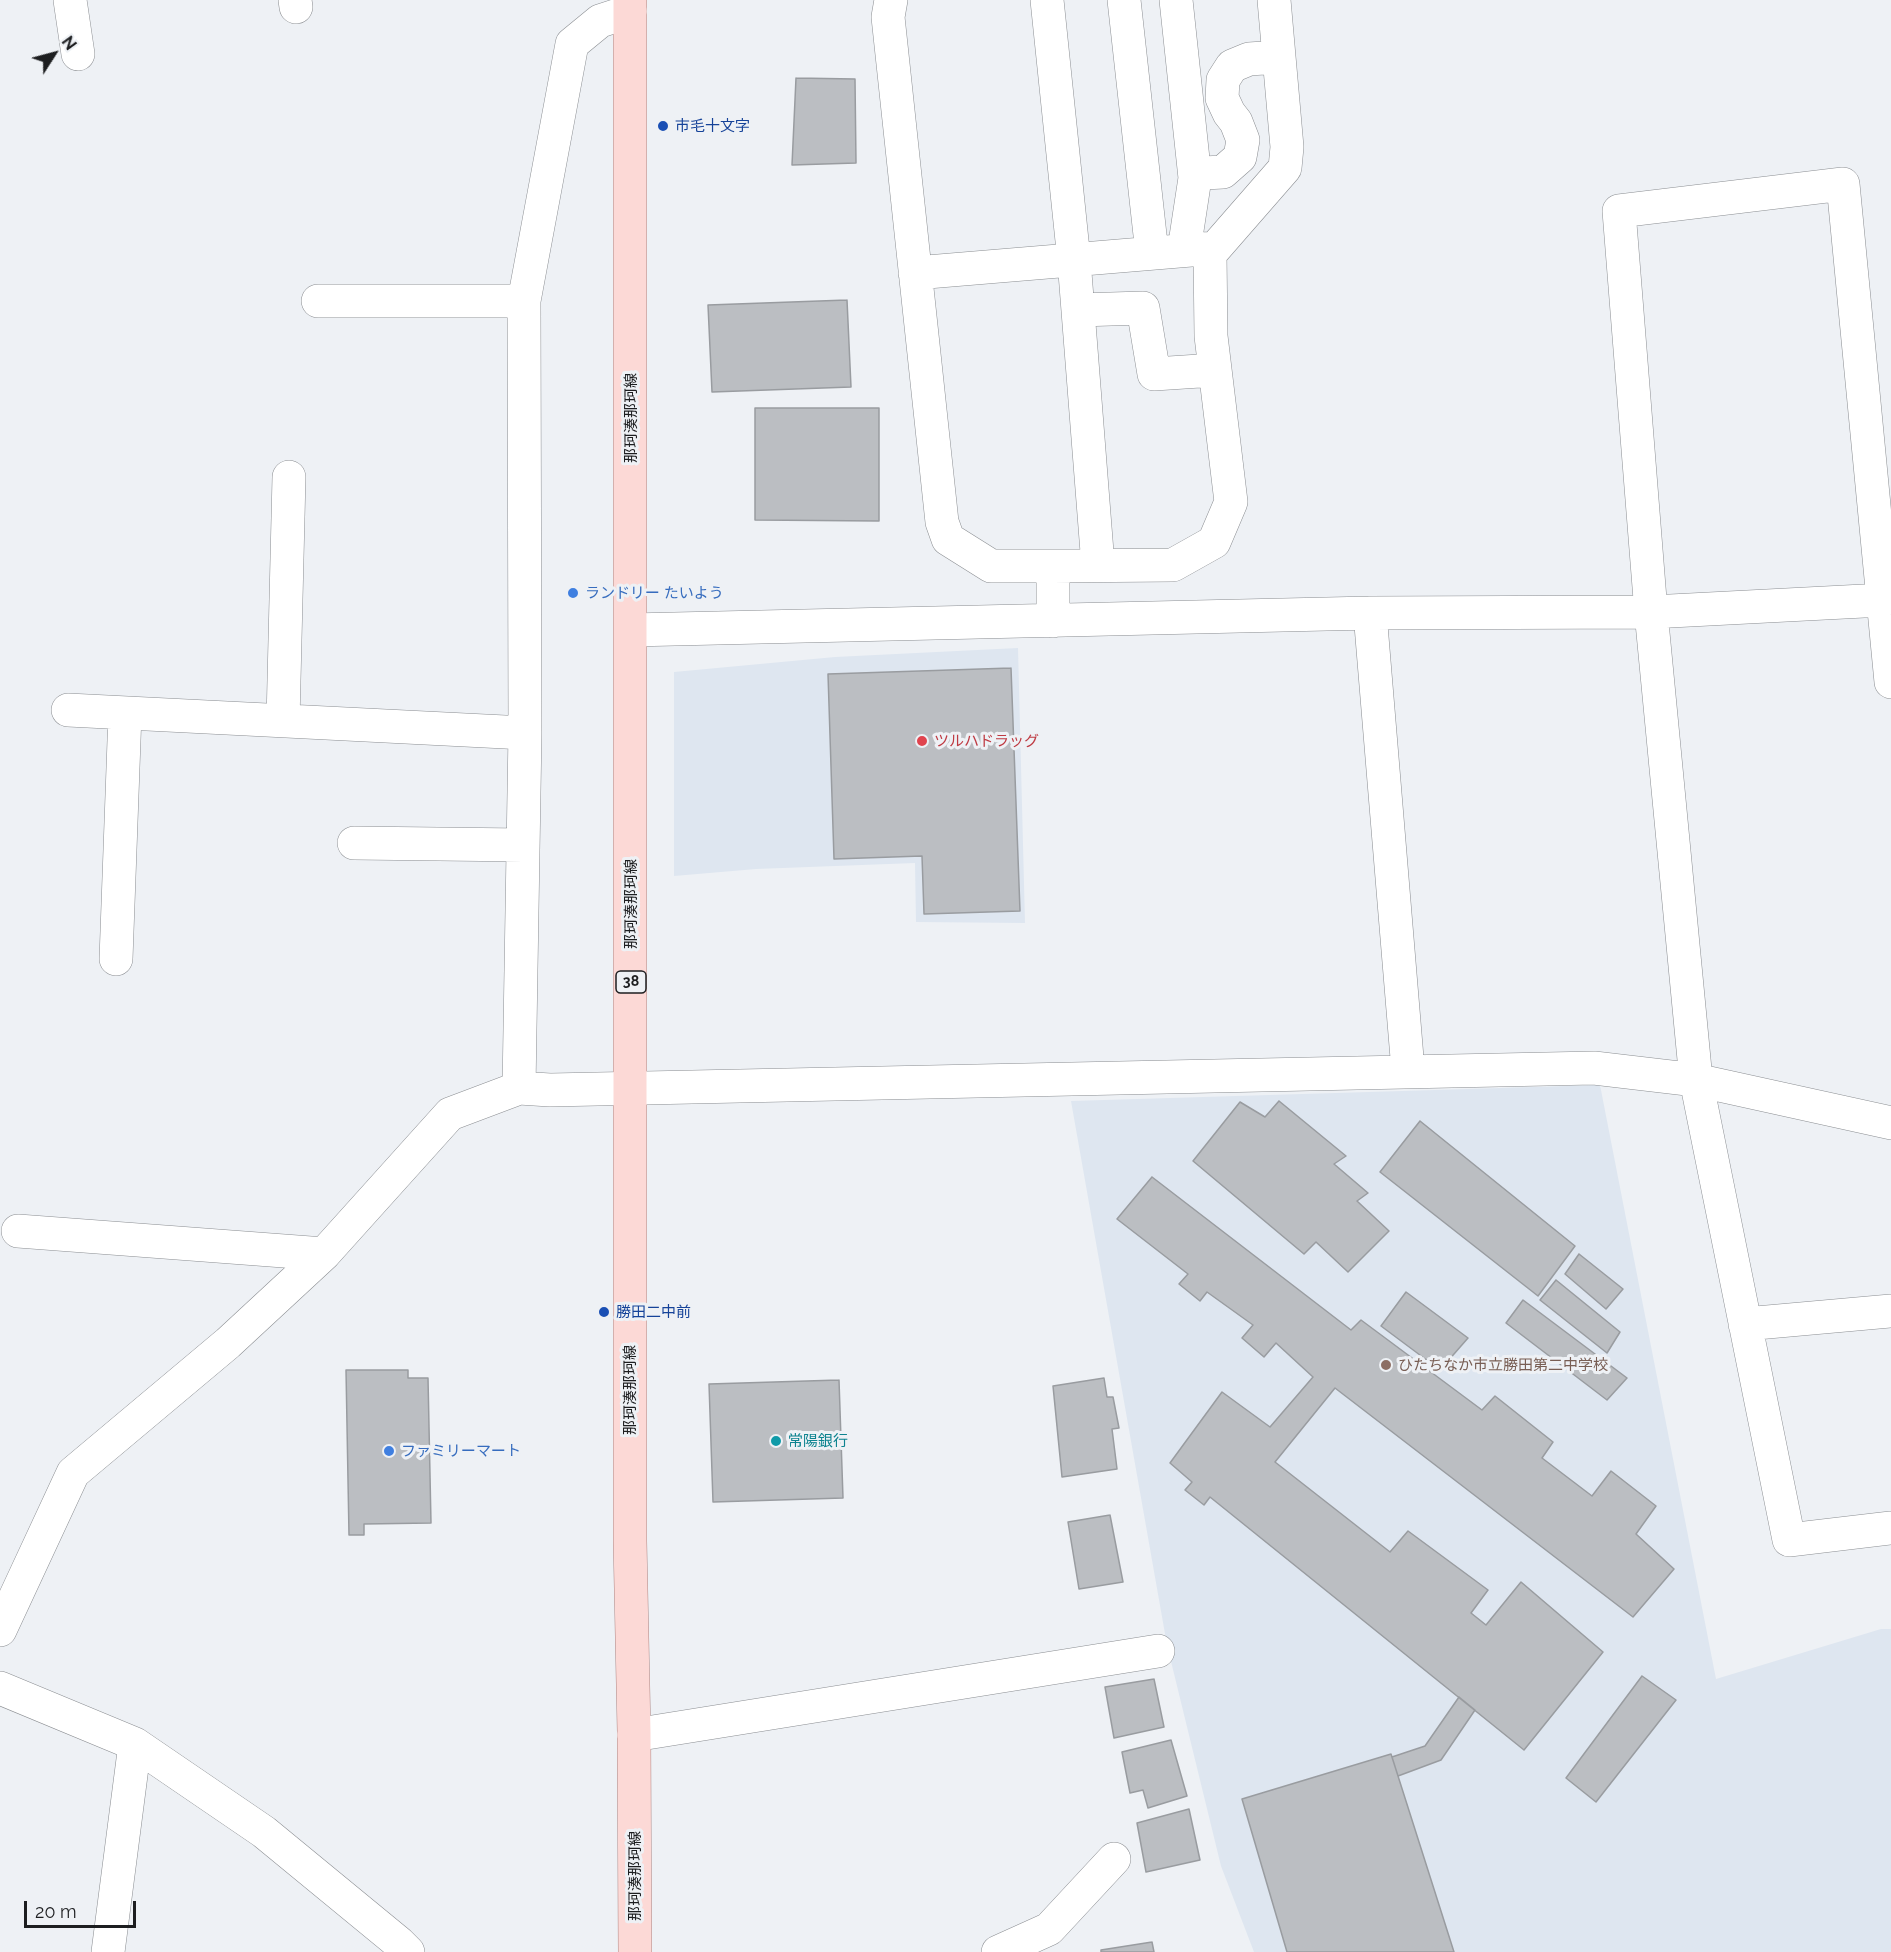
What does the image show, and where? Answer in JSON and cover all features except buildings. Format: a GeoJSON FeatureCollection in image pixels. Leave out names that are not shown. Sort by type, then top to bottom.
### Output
{"type":"FeatureCollection","features":[{"type":"Feature","properties":{"kind":"main road","name":"那珂湊那珂線"},"geometry":{"type":"LineString","coordinates":[[630,6],[630,1541],[635,1952]]}},
{"type":"Feature","properties":{"kind":"street"},"geometry":{"type":"LineString","coordinates":[[70,0],[78,54]]}},
{"type":"Feature","properties":{"kind":"street"},"geometry":{"type":"LineString","coordinates":[[891,0],[888,17],[915,273],[942,522],[948,539],[992,566],[1173,565],[1214,542],[1231,502],[1211,336],[1210,254],[1200,249],[915,273]]}},
{"type":"Feature","properties":{"kind":"street"},"geometry":{"type":"LineString","coordinates":[[1047,0],[1079,310],[1098,565]]}},
{"type":"Feature","properties":{"kind":"street"},"geometry":{"type":"LineString","coordinates":[[1124,0],[1152,253]]}},
{"type":"Feature","properties":{"kind":"street"},"geometry":{"type":"LineString","coordinates":[[1176,0],[1200,249]]}},
{"type":"Feature","properties":{"kind":"street"},"geometry":{"type":"LineString","coordinates":[[1200,249],[1285,168],[1287,147],[1274,0]]}},
{"type":"Feature","properties":{"kind":"street"},"geometry":{"type":"LineString","coordinates":[[519,1088],[525,733],[524,301],[572,44],[600,21],[630,6]]}},
{"type":"Feature","properties":{"kind":"street"},"geometry":{"type":"LineString","coordinates":[[1194,178],[1204,173],[1223,172],[1240,157],[1243,140],[1222,98],[1223,80],[1233,66],[1249,59],[1279,57]]}},
{"type":"Feature","properties":{"kind":"street"},"geometry":{"type":"LineString","coordinates":[[1891,682],[1843,184],[1619,211],[1651,612],[1696,1080],[1789,1540],[1891,1528]]}},
{"type":"Feature","properties":{"kind":"street"},"geometry":{"type":"LineString","coordinates":[[318,301],[524,301]]}},
{"type":"Feature","properties":{"kind":"street"},"geometry":{"type":"LineString","coordinates":[[1079,310],[1143,309],[1154,374],[1215,370]]}},
{"type":"Feature","properties":{"kind":"street"},"geometry":{"type":"LineString","coordinates":[[283,721],[290,477]]}},
{"type":"Feature","properties":{"kind":"street"},"geometry":{"type":"LineString","coordinates":[[1053,566],[1053,621]]}},
{"type":"Feature","properties":{"kind":"street"},"geometry":{"type":"LineString","coordinates":[[631,630],[1370,614],[1651,612],[1883,600]]}},
{"type":"Feature","properties":{"kind":"street"},"geometry":{"type":"LineString","coordinates":[[1370,614],[1408,1070]]}},
{"type":"Feature","properties":{"kind":"street"},"geometry":{"type":"LineString","coordinates":[[68,710],[525,733]]}},
{"type":"Feature","properties":{"kind":"street"},"geometry":{"type":"LineString","coordinates":[[116,959],[126,713]]}},
{"type":"Feature","properties":{"kind":"street"},"geometry":{"type":"LineString","coordinates":[[354,843],[523,845]]}},
{"type":"Feature","properties":{"kind":"street"},"geometry":{"type":"LineString","coordinates":[[0,1630],[73,1473],[228,1343],[324,1254],[450,1114],[519,1088],[550,1090],[1408,1070],[1594,1068],[1696,1080],[1891,1123]]}},
{"type":"Feature","properties":{"kind":"street"},"geometry":{"type":"LineString","coordinates":[[18,1231],[324,1254]]}},
{"type":"Feature","properties":{"kind":"street"},"geometry":{"type":"LineString","coordinates":[[1745,1324],[1891,1311]]}},
{"type":"Feature","properties":{"kind":"street"},"geometry":{"type":"LineString","coordinates":[[634,1735],[1158,1651]]}},
{"type":"Feature","properties":{"kind":"street"},"geometry":{"type":"LineString","coordinates":[[0,1688],[135,1744],[264,1833],[408,1952]]}},
{"type":"Feature","properties":{"kind":"street"},"geometry":{"type":"LineString","coordinates":[[108,1952],[135,1744]]}},
{"type":"Feature","properties":{"kind":"street"},"geometry":{"type":"LineString","coordinates":[[998,1952],[1049,1929],[1114,1859]]}},
{"type":"Feature","properties":{"kind":"shaded area"},"geometry":{"type":"Polygon","coordinates":[[[1018,648],[1025,923],[916,922],[915,863],[756,869],[674,876],[674,672],[835,657],[1018,648]]]}},
{"type":"Feature","properties":{"kind":"shaded area","name":"ひたちなか市立勝田第二中学校"},"geometry":{"type":"Polygon","coordinates":[[[1600,1085],[1716,1679],[1881,1629],[1891,1629],[1891,1952],[1254,1952],[1221,1866],[1167,1645],[1071,1101],[1600,1085]]]}},
{"type":"Feature","properties":{"kind":"place","name":"市毛十文字"},"geometry":{"type":"Point","coordinates":[663,126]}},
{"type":"Feature","properties":{"kind":"place","name":"ランドリー たいよう"},"geometry":{"type":"Point","coordinates":[573,593]}},
{"type":"Feature","properties":{"kind":"place","name":"ツルハドラッグ"},"geometry":{"type":"Point","coordinates":[922,741]}},
{"type":"Feature","properties":{"kind":"place","name":"勝田二中前"},"geometry":{"type":"Point","coordinates":[604,1312]}},
{"type":"Feature","properties":{"kind":"place","name":"ひたちなか市立勝田第二中学校"},"geometry":{"type":"Point","coordinates":[1386,1365]}},
{"type":"Feature","properties":{"kind":"place","name":"常陽銀行"},"geometry":{"type":"Point","coordinates":[776,1441]}},
{"type":"Feature","properties":{"kind":"place","name":"ファミリーマート"},"geometry":{"type":"Point","coordinates":[389,1451]}}]}
